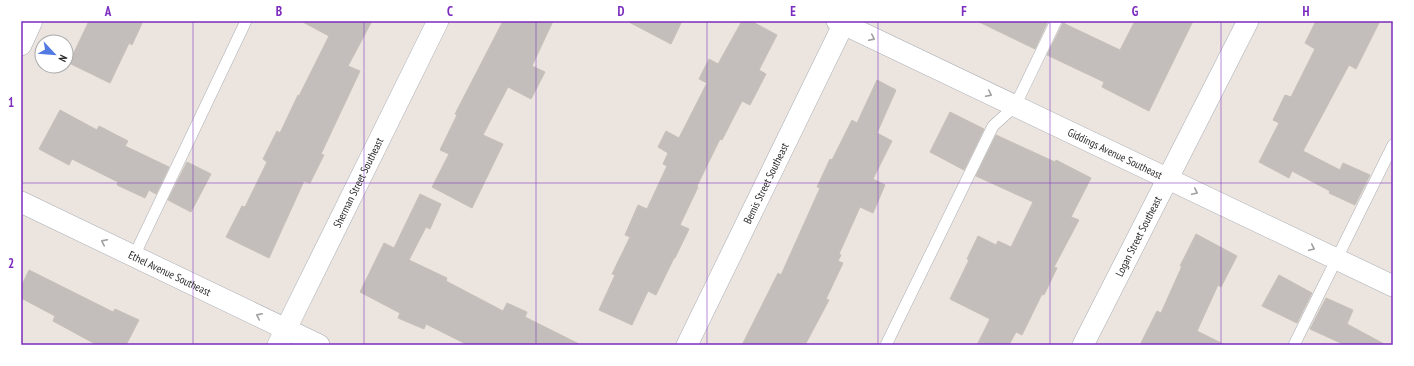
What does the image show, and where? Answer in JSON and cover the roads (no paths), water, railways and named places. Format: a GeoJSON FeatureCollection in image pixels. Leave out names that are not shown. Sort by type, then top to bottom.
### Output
{"type":"FeatureCollection","features":[{"type":"Feature","properties":{"kind":"street"},"geometry":{"type":"LineString","coordinates":[[21,45],[32,21]]}},
{"type":"Feature","properties":{"kind":"street","name":"Sherman Street Southeast"},"geometry":{"type":"LineString","coordinates":[[282,337],[438,21]]}},
{"type":"Feature","properties":{"kind":"street","name":"Logan Street Southeast"},"geometry":{"type":"LineString","coordinates":[[1083,345],[1248,21]]}},
{"type":"Feature","properties":{"kind":"street","name":"Giddings Avenue Southeast"},"geometry":{"type":"LineString","coordinates":[[842,22],[1168,180],[1393,286]]}},
{"type":"Feature","properties":{"kind":"street","name":"Bemis Street Southeast"},"geometry":{"type":"LineString","coordinates":[[687,345],[842,22]]}},
{"type":"Feature","properties":{"kind":"street","name":"Ethel Avenue Southeast"},"geometry":{"type":"LineString","coordinates":[[21,202],[134,256],[282,337],[320,345]]}},
{"type":"Feature","properties":{"kind":"lane"},"geometry":{"type":"LineString","coordinates":[[134,256],[246,21]]}},
{"type":"Feature","properties":{"kind":"lane"},"geometry":{"type":"LineString","coordinates":[[886,345],[993,126],[1015,106],[1056,21]]}},
{"type":"Feature","properties":{"kind":"lane"},"geometry":{"type":"LineString","coordinates":[[1294,345],[1393,145]]}}]}
